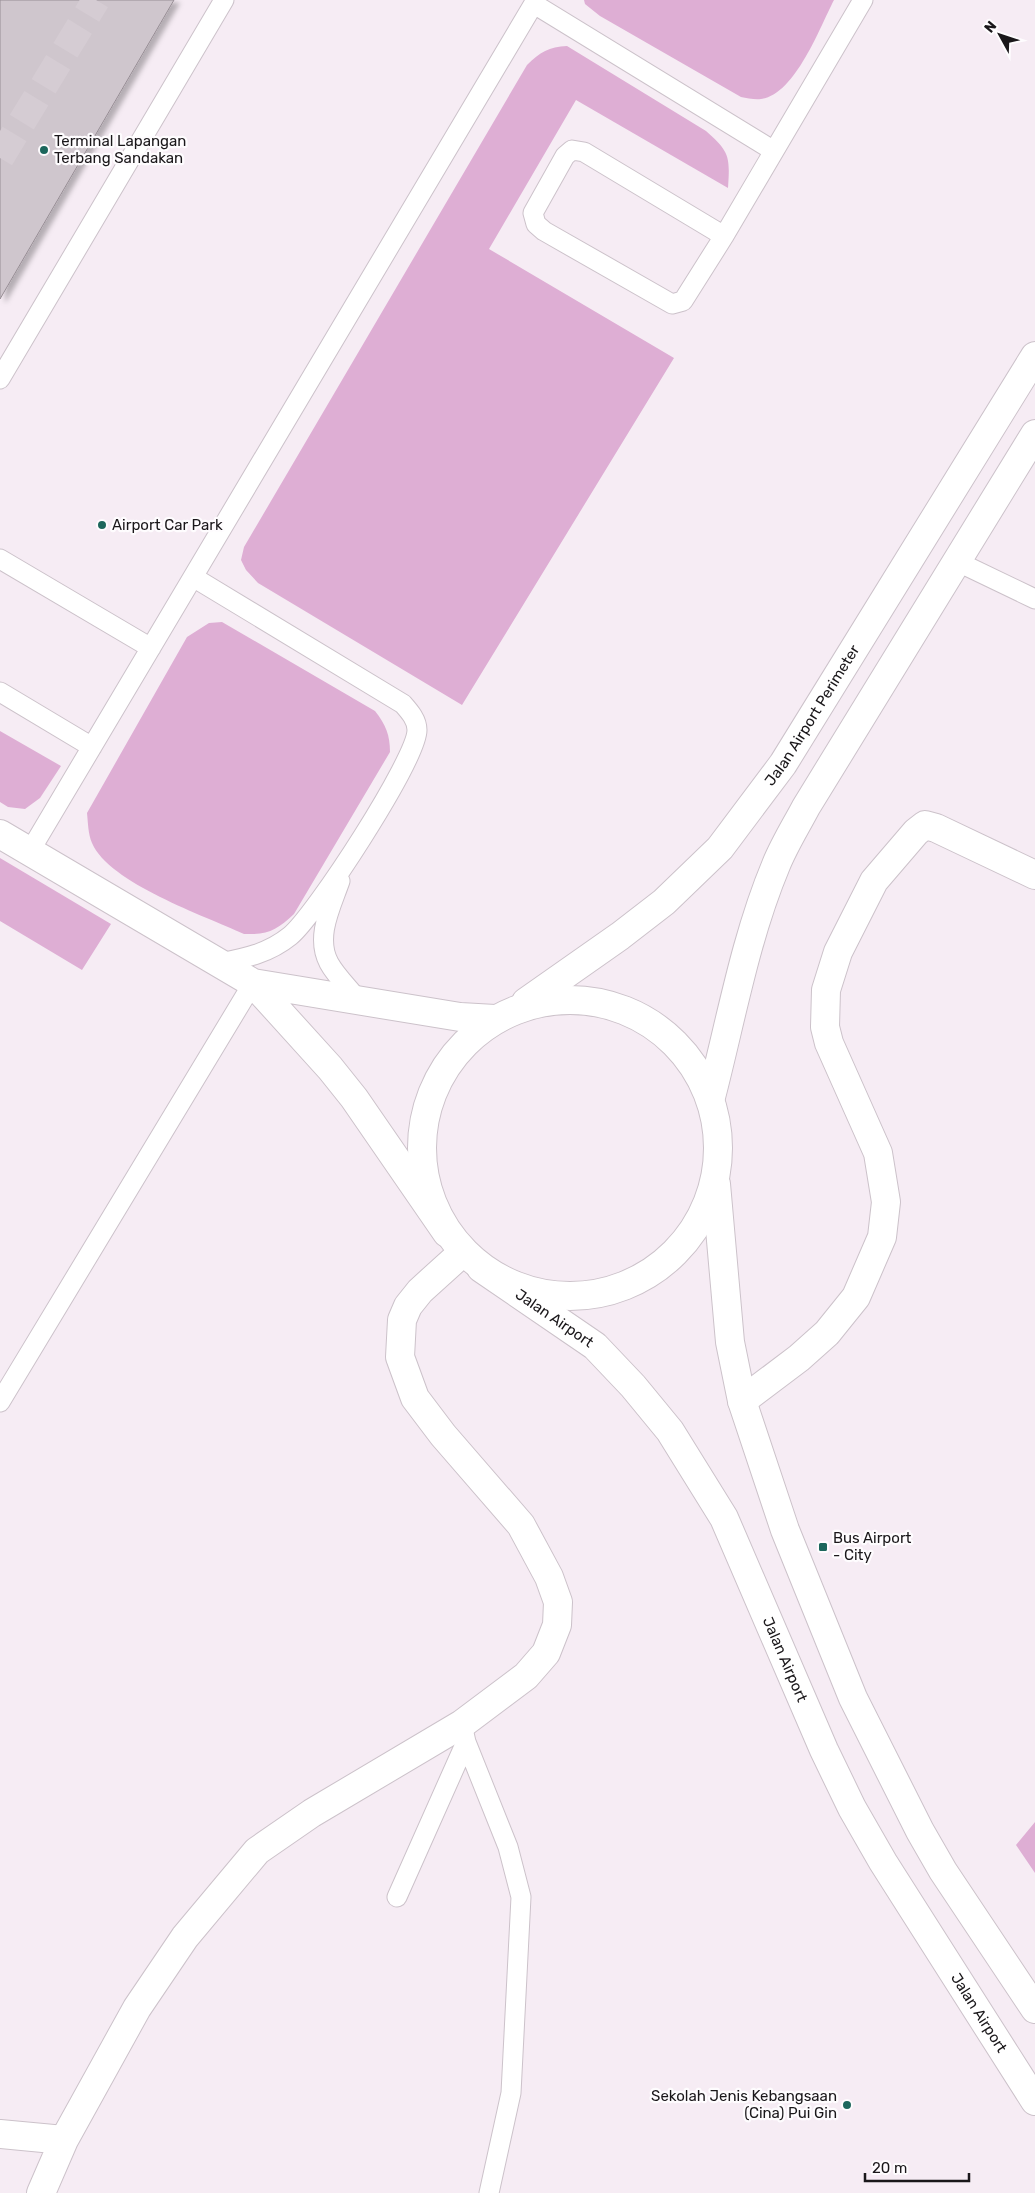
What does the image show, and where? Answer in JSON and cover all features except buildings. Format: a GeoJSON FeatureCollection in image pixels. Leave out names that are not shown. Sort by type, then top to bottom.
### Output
{"type":"FeatureCollection","features":[{"type":"Feature","properties":{"kind":"main road","name":"Jalan Airport Perimeter"},"geometry":{"type":"LineString","coordinates":[[464,1251],[426,1189],[422,1140],[432,1092],[457,1051],[505,1014],[620,936],[664,902],[720,848],[783,764],[1035,356]]}},
{"type":"Feature","properties":{"kind":"main road"},"geometry":{"type":"LineString","coordinates":[[711,1097],[739,980],[757,918],[776,864],[806,807],[1035,434]]}},
{"type":"Feature","properties":{"kind":"main road"},"geometry":{"type":"LineString","coordinates":[[742,1401],[799,1358],[827,1333],[856,1297],[882,1237],[886,1202],[878,1153],[829,1043],[825,1028],[826,990],[838,952],[874,881],[916,832],[925,826],[936,828],[1035,875]]}},
{"type":"Feature","properties":{"kind":"main road"},"geometry":{"type":"LineString","coordinates":[[0,834],[252,983],[354,1098],[464,1251],[525,1290],[574,1297],[623,1288],[666,1262],[698,1224],[716,1178]]}},
{"type":"Feature","properties":{"kind":"main road"},"geometry":{"type":"LineString","coordinates":[[252,983],[460,1017],[505,1014],[563,998],[610,1004],[653,1024],[688,1056],[711,1097],[719,1137],[716,1178],[730,1342],[742,1401],[785,1530],[850,1689],[878,1751],[943,1871],[1035,2009]]}},
{"type":"Feature","properties":{"kind":"main road"},"geometry":{"type":"LineString","coordinates":[[41,2193],[64,2140],[137,2008],[185,1937],[257,1851],[312,1812],[464,1733],[526,1676],[546,1652],[556,1626],[558,1602],[550,1577],[521,1525],[443,1435],[415,1398],[400,1357],[402,1320],[408,1306],[420,1291],[464,1251]]}},
{"type":"Feature","properties":{"kind":"main road","name":"Jalan Airport"},"geometry":{"type":"LineString","coordinates":[[464,1251],[596,1346],[633,1386],[670,1431],[704,1482],[724,1518],[824,1750],[852,1808],[1035,2101]]}},
{"type":"Feature","properties":{"kind":"main road"},"geometry":{"type":"LineString","coordinates":[[0,2134],[64,2140]]}},
{"type":"Feature","properties":{"kind":"lane"},"geometry":{"type":"LineString","coordinates":[[0,380],[224,0]]}},
{"type":"Feature","properties":{"kind":"lane"},"geometry":{"type":"LineString","coordinates":[[724,236],[584,152],[572,150],[565,156],[532,213],[536,224],[544,231],[672,304],[680,303],[686,299],[724,236],[864,0]]}},
{"type":"Feature","properties":{"kind":"lane"},"geometry":{"type":"LineString","coordinates":[[30,851],[535,2],[774,151]]}},
{"type":"Feature","properties":{"kind":"lane"},"geometry":{"type":"LineString","coordinates":[[0,559],[151,648]]}},
{"type":"Feature","properties":{"kind":"lane"},"geometry":{"type":"LineString","coordinates":[[956,562],[1035,599]]}},
{"type":"Feature","properties":{"kind":"lane"},"geometry":{"type":"LineString","coordinates":[[193,577],[403,704],[413,715],[417,729],[410,754],[345,866],[306,918],[286,939],[261,954],[220,964]]}},
{"type":"Feature","properties":{"kind":"lane"},"geometry":{"type":"LineString","coordinates":[[0,692],[92,747]]}},
{"type":"Feature","properties":{"kind":"lane"},"geometry":{"type":"LineString","coordinates":[[345,866],[322,935],[325,952],[330,964],[358,1000]]}},
{"type":"Feature","properties":{"kind":"lane"},"geometry":{"type":"LineString","coordinates":[[0,1402],[252,983]]}},
{"type":"Feature","properties":{"kind":"lane"},"geometry":{"type":"LineString","coordinates":[[397,1897],[464,1733]]}},
{"type":"Feature","properties":{"kind":"lane"},"geometry":{"type":"LineString","coordinates":[[464,1733],[508,1847],[521,1897],[511,2093],[489,2193]]}},
{"type":"Feature","properties":{"kind":"shaded area"},"geometry":{"type":"Polygon","coordinates":[[[584,0],[834,0],[805,58],[785,86],[773,95],[756,99],[741,97],[600,16],[585,4],[584,0]]]}},
{"type":"Feature","properties":{"kind":"shaded area"},"geometry":{"type":"Polygon","coordinates":[[[567,46],[706,131],[720,144],[727,156],[729,169],[728,188],[576,100],[489,249],[674,358],[462,705],[258,583],[246,570],[241,560],[244,547],[527,65],[545,51],[567,46]]]}},
{"type":"Feature","properties":{"kind":"shaded area"},"geometry":{"type":"Polygon","coordinates":[[[222,622],[375,711],[385,726],[389,740],[390,752],[294,914],[277,928],[260,934],[244,934],[183,908],[137,885],[117,872],[102,858],[92,843],[88,828],[87,813],[187,637],[209,623],[222,622]]]}},
{"type":"Feature","properties":{"kind":"shaded area"},"geometry":{"type":"Polygon","coordinates":[[[0,731],[61,766],[40,798],[25,809],[8,807],[0,802],[0,731]]]}},
{"type":"Feature","properties":{"kind":"shaded area"},"geometry":{"type":"Polygon","coordinates":[[[0,858],[111,924],[82,970],[0,921],[0,858]]]}},
{"type":"Feature","properties":{"kind":"shaded area"},"geometry":{"type":"Polygon","coordinates":[[[1035,1822],[1035,1873],[1016,1845],[1035,1822]]]}},
{"type":"Feature","properties":{"kind":"tunnel"},"geometry":{"type":"LineString","coordinates":[[0,158],[96,0]]}},
{"type":"Feature","properties":{"kind":"place","name":"Terminal Lapangan Terbang Sandakan"},"geometry":{"type":"Point","coordinates":[44,150]}},
{"type":"Feature","properties":{"kind":"place","name":"Airport Car Park"},"geometry":{"type":"Point","coordinates":[102,525]}},
{"type":"Feature","properties":{"kind":"place","name":"Bus Airport - City"},"geometry":{"type":"Point","coordinates":[823,1547]}},
{"type":"Feature","properties":{"kind":"place","name":"Sekolah Jenis Kebangsaan (Cina) Pui Gin"},"geometry":{"type":"Point","coordinates":[847,2105]}}]}
